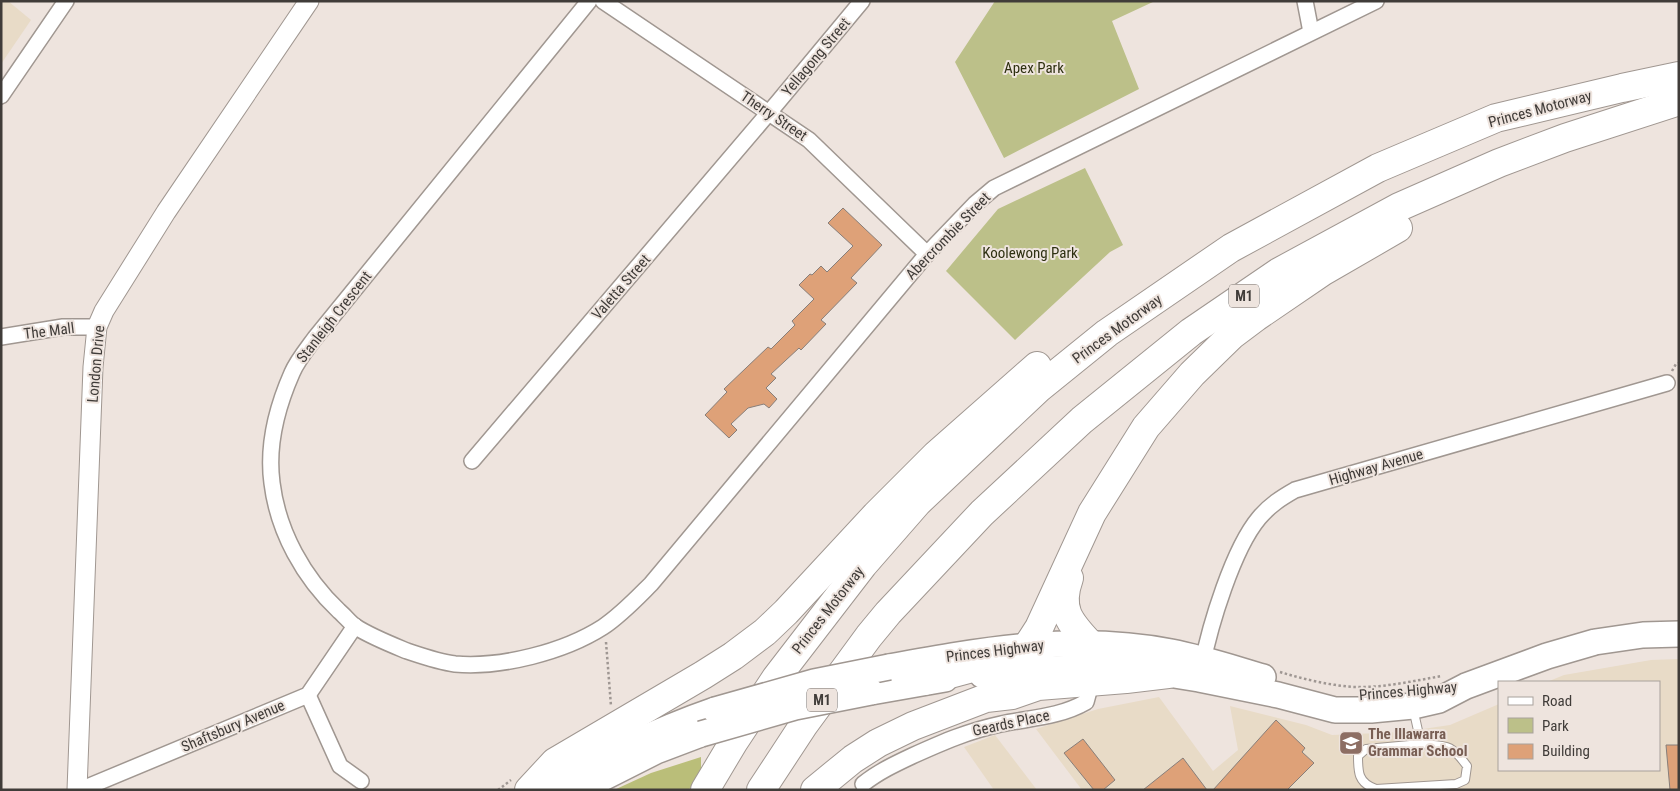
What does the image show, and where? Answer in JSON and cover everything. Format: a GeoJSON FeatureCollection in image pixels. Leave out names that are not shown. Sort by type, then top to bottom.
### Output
{"type":"FeatureCollection","features":[{"type":"Feature","properties":{"kind":"highway","name":"Princes Motorway"},"geometry":{"type":"LineString","coordinates":[[761,790],[803,726],[864,643],[908,592],[982,513],[1082,420],[1191,332],[1279,272],[1399,207],[1499,163],[1679,76]]}},
{"type":"Feature","properties":{"kind":"highway","name":"Princes Motorway"},"geometry":{"type":"LineString","coordinates":[[705,790],[733,743],[776,678],[863,565],[918,502],[1039,388],[1107,333],[1231,248],[1378,168],[1496,118],[1626,102],[1679,101]]}},
{"type":"Feature","properties":{"kind":"highway"},"geometry":{"type":"LineString","coordinates":[[924,681],[1013,657],[1028,645],[1039,628],[1092,513],[1146,427],[1192,374],[1232,335],[1322,272],[1418,216],[1478,186],[1541,160],[1679,113]]}},
{"type":"Feature","properties":{"kind":"highway"},"geometry":{"type":"LineString","coordinates":[[529,790],[555,762],[703,675],[765,632],[936,454],[1028,374],[1109,312],[1180,263],[1268,213],[1366,165],[1378,168]]}},
{"type":"Feature","properties":{"kind":"highway"},"geometry":{"type":"LineString","coordinates":[[1090,664],[1077,630],[1066,615],[1065,594],[1077,556],[1119,470]]}},
{"type":"Feature","properties":{"kind":"highway"},"geometry":{"type":"LineString","coordinates":[[815,790],[853,759],[878,742],[948,711],[986,698],[1012,694],[1038,686],[1090,664],[1168,674]]}},
{"type":"Feature","properties":{"kind":"main road","name":"Princes Highway"},"geometry":{"type":"LineString","coordinates":[[579,790],[656,751],[701,734],[795,707],[924,681],[1090,664],[1131,646],[1170,651],[1201,669],[1269,693],[1335,710],[1364,710],[1413,706],[1438,700],[1466,686],[1548,656],[1595,642],[1643,635],[1679,634]]}},
{"type":"Feature","properties":{"kind":"main road","name":"Princes Highway"},"geometry":{"type":"LineString","coordinates":[[540,790],[599,758],[668,727],[715,710],[806,684],[980,651],[1028,645],[1059,643],[1090,664]]}},
{"type":"Feature","properties":{"kind":"main road","name":"Princes Highway"},"geometry":{"type":"LineString","coordinates":[[1168,674],[1201,669],[1351,696],[1392,694],[1434,685],[1466,686]]}},
{"type":"Feature","properties":{"kind":"street"},"geometry":{"type":"LineString","coordinates":[[1,96],[66,1]]}},
{"type":"Feature","properties":{"kind":"street","name":"London Drive"},"geometry":{"type":"LineString","coordinates":[[79,790],[93,367],[97,327],[104,311],[166,212],[309,1]]}},
{"type":"Feature","properties":{"kind":"street","name":"Stanleigh Crescent"},"geometry":{"type":"LineString","coordinates":[[589,1],[315,338],[292,372],[276,418],[271,449],[272,482],[276,505],[284,532],[300,563],[324,598],[355,626],[387,643],[423,656],[454,664],[494,664],[536,655],[580,639],[604,626],[628,607],[687,540]]}},
{"type":"Feature","properties":{"kind":"street","name":"Therry Street"},"geometry":{"type":"LineString","coordinates":[[603,1],[809,140],[927,254]]}},
{"type":"Feature","properties":{"kind":"street","name":"Yellagong Street"},"geometry":{"type":"LineString","coordinates":[[770,113],[862,1]]}},
{"type":"Feature","properties":{"kind":"street"},"geometry":{"type":"LineString","coordinates":[[1305,1],[1311,32]]}},
{"type":"Feature","properties":{"kind":"street","name":"Abercrombie Street"},"geometry":{"type":"LineString","coordinates":[[687,540],[927,254],[975,204],[994,188],[1376,1]]}},
{"type":"Feature","properties":{"kind":"street","name":"Valetta Street"},"geometry":{"type":"LineString","coordinates":[[472,461],[770,113]]}},
{"type":"Feature","properties":{"kind":"street","name":"The Mall"},"geometry":{"type":"LineString","coordinates":[[1,338],[63,327],[97,327]]}},
{"type":"Feature","properties":{"kind":"street","name":"Highway Avenue"},"geometry":{"type":"LineString","coordinates":[[1201,669],[1221,600],[1242,544],[1259,518],[1276,501],[1295,490],[1667,383]]}},
{"type":"Feature","properties":{"kind":"street"},"geometry":{"type":"LineString","coordinates":[[355,626],[308,695],[340,766],[361,781]]}},
{"type":"Feature","properties":{"kind":"street","name":"Geards Place"},"geometry":{"type":"LineString","coordinates":[[863,784],[875,774],[891,766],[970,731],[1032,719],[1075,708],[1086,702],[1090,664]]}},
{"type":"Feature","properties":{"kind":"street","name":"Shaftsbury Avenue"},"geometry":{"type":"LineString","coordinates":[[79,790],[308,695]]}},
{"type":"Feature","properties":{"kind":"lane"},"geometry":{"type":"LineString","coordinates":[[1413,706],[1421,744]]}},
{"type":"Feature","properties":{"kind":"lane"},"geometry":{"type":"LineString","coordinates":[[1421,744],[1442,745],[1456,750],[1467,766],[1465,780],[1456,784],[1376,789],[1367,786],[1358,772],[1358,756],[1366,749],[1421,744]]}},
{"type":"Feature","properties":{"kind":"path"},"geometry":{"type":"LineString","coordinates":[[606,641],[611,708]]}},
{"type":"Feature","properties":{"kind":"path"},"geometry":{"type":"LineString","coordinates":[[1274,670],[1318,682],[1353,687],[1410,682],[1444,675]]}},
{"type":"Feature","properties":{"kind":"shaded area"},"geometry":{"type":"Polygon","coordinates":[[[1,1],[8,1],[31,20],[1,64],[1,1]]]}},
{"type":"Feature","properties":{"kind":"shaded area","name":"The Illawarra Grammar School"},"geometry":{"type":"Polygon","coordinates":[[[1679,659],[1679,790],[1082,790],[1036,729],[1098,709],[1159,697],[1213,771],[1238,750],[1230,706],[1306,725],[1332,735],[1402,732],[1450,725],[1498,704],[1498,771],[1660,771],[1660,681],[1549,681],[1564,675],[1651,660],[1679,659]]]}},
{"type":"Feature","properties":{"kind":"shaded area"},"geometry":{"type":"Polygon","coordinates":[[[995,735],[1037,790],[994,790],[964,747],[995,735]]]}},
{"type":"Feature","properties":{"kind":"green space","name":"Apex Park"},"geometry":{"type":"Polygon","coordinates":[[[995,1],[1155,1],[1112,21],[1139,89],[1004,158],[955,62],[995,1]]]}},
{"type":"Feature","properties":{"kind":"green space","name":"Koolewong Park"},"geometry":{"type":"Polygon","coordinates":[[[1085,168],[1123,245],[1110,252],[1015,340],[946,271],[998,209],[1085,168]]]}},
{"type":"Feature","properties":{"kind":"green space"},"geometry":{"type":"Polygon","coordinates":[[[701,757],[701,769],[689,790],[614,790],[651,773],[701,757]]]}},
{"type":"Feature","properties":{"kind":"building"},"geometry":{"type":"Polygon","coordinates":[[[843,208],[882,245],[851,278],[857,283],[821,320],[826,324],[801,350],[799,348],[771,374],[776,378],[766,388],[777,399],[769,408],[764,404],[748,408],[731,424],[737,430],[729,438],[705,415],[727,392],[724,389],[768,347],[771,349],[795,325],[792,321],[814,299],[799,285],[821,266],[827,272],[853,246],[828,223],[843,208]]]}},
{"type":"Feature","properties":{"kind":"building"},"geometry":{"type":"Polygon","coordinates":[[[1276,720],[1305,748],[1302,752],[1314,763],[1287,790],[1213,790],[1276,720]]]}},
{"type":"Feature","properties":{"kind":"building"},"geometry":{"type":"Polygon","coordinates":[[[1083,739],[1115,780],[1103,790],[1094,790],[1064,753],[1083,739]]]}},
{"type":"Feature","properties":{"kind":"building"},"geometry":{"type":"Polygon","coordinates":[[[1666,745],[1679,745],[1679,790],[1670,790],[1666,745]]]}},
{"type":"Feature","properties":{"kind":"building"},"geometry":{"type":"Polygon","coordinates":[[[1183,758],[1207,790],[1143,790],[1183,758]]]}},
{"type":"Feature","properties":{"kind":"place","name":"The Illawarra Grammar School"},"geometry":{"type":"Point","coordinates":[1351,743]}}]}
